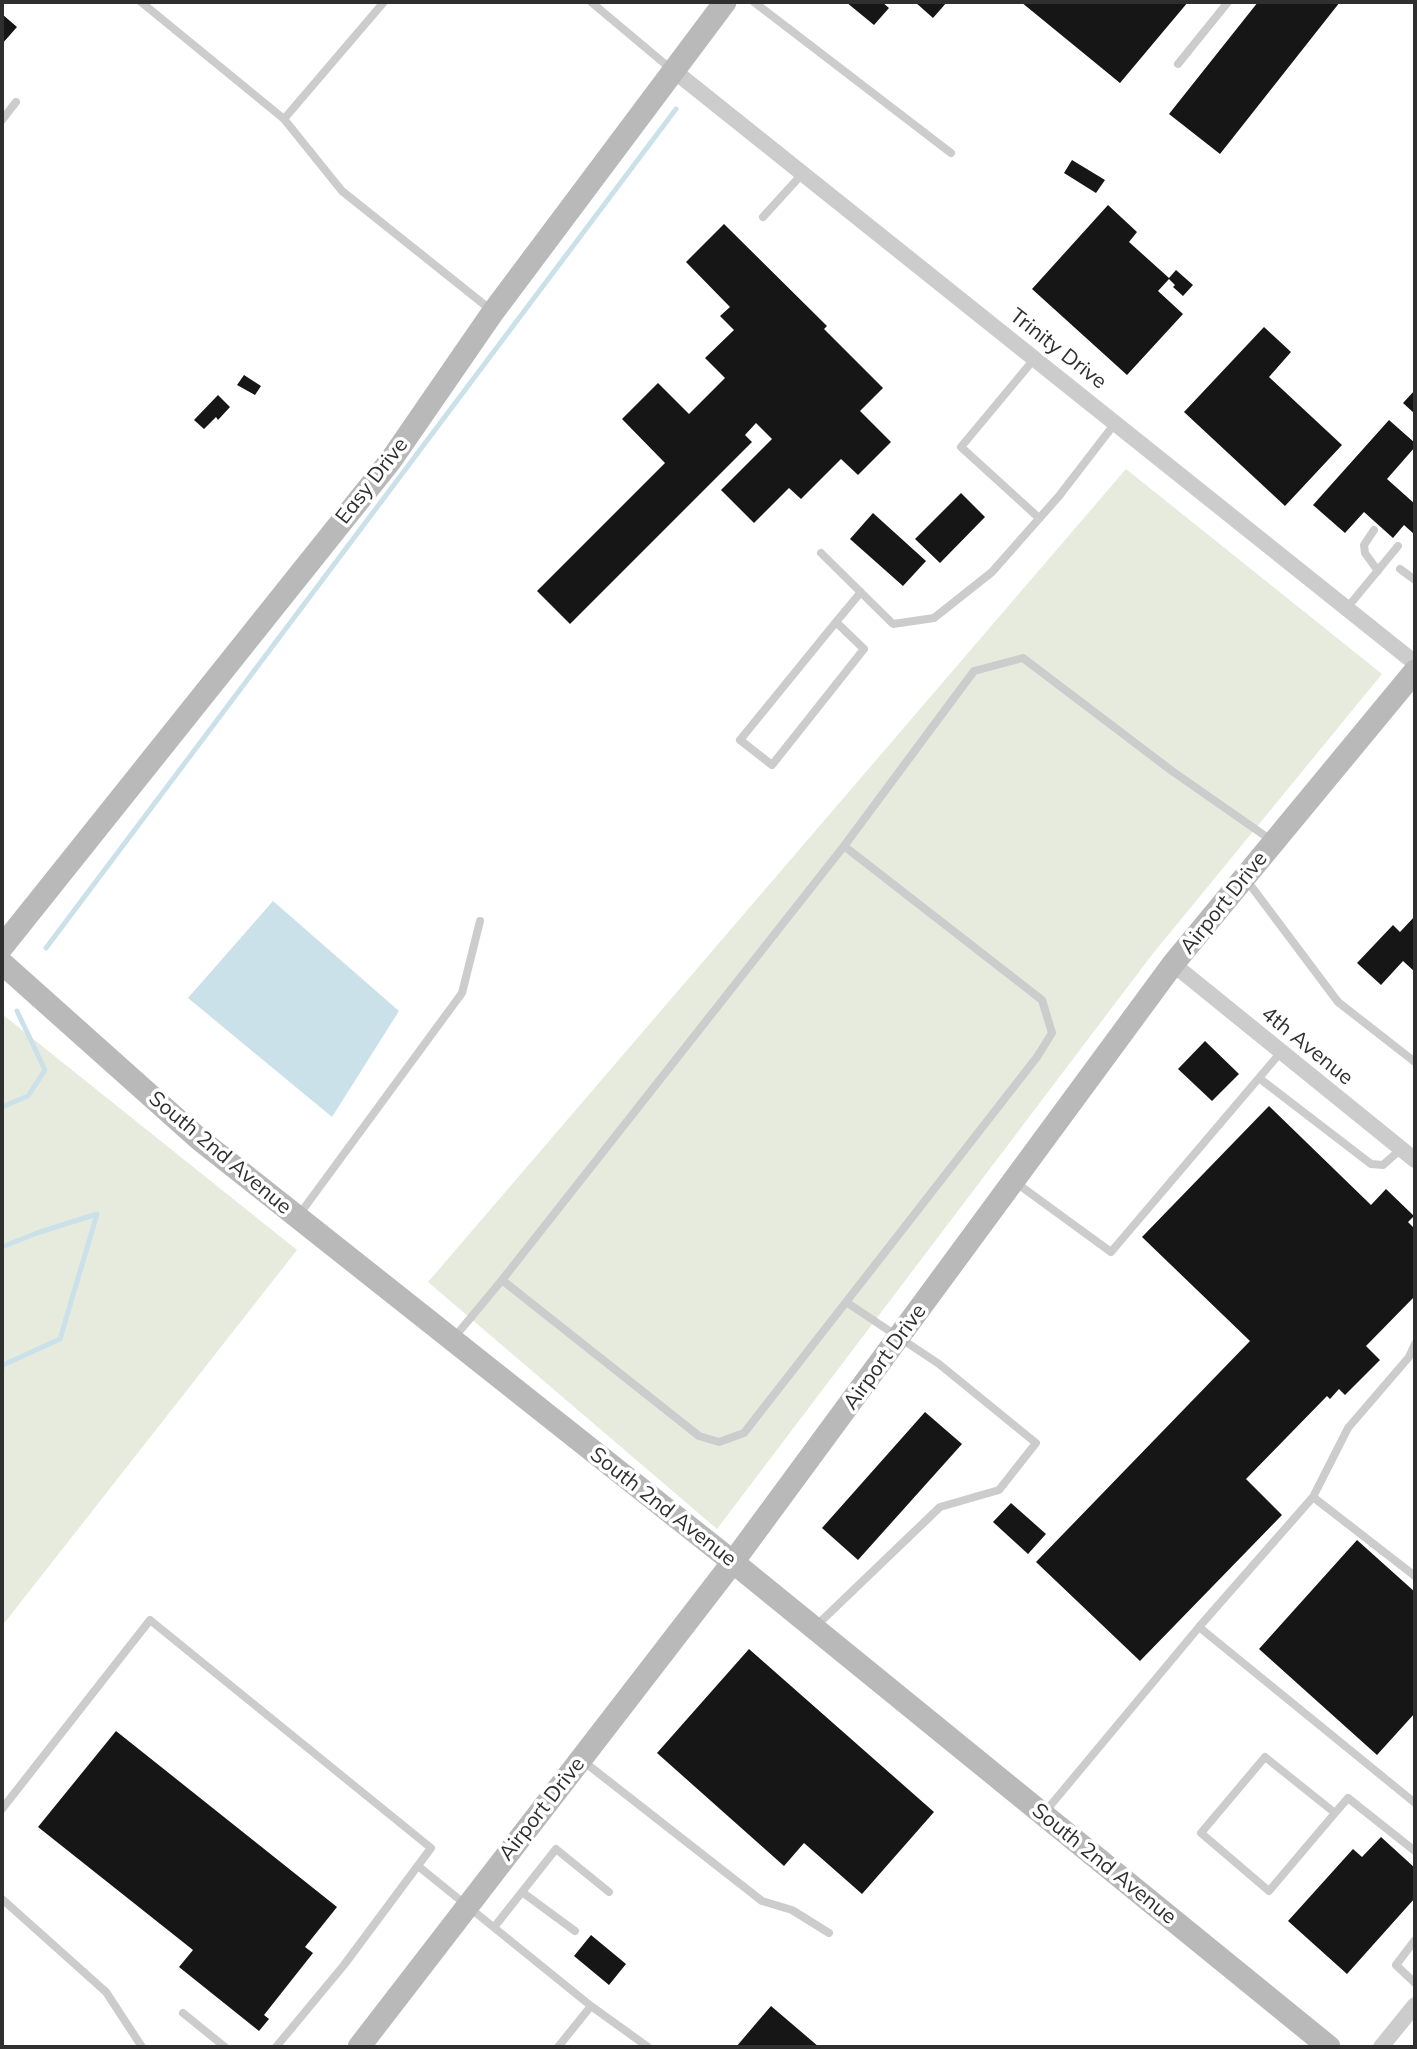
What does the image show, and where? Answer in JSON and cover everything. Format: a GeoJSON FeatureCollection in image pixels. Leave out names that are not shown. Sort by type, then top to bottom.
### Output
{"type":"FeatureCollection","features":[{"type":"Feature","properties":{"kind":"street","name":"Easy Drive"},"geometry":{"type":"LineString","coordinates":[[2,947],[391,460],[493,312],[725,2]]}},
{"type":"Feature","properties":{"kind":"street","name":"Trinity Drive"},"geometry":{"type":"LineString","coordinates":[[673,70],[1415,663]]}},
{"type":"Feature","properties":{"kind":"street","name":"Airport Drive"},"geometry":{"type":"LineString","coordinates":[[359,2047],[733,1562],[1173,964],[1415,671]]}},
{"type":"Feature","properties":{"kind":"street","name":"South 2nd Avenue"},"geometry":{"type":"LineString","coordinates":[[2,963],[199,1139],[733,1562],[1329,2047]]}},
{"type":"Feature","properties":{"kind":"street","name":"4th Avenue"},"geometry":{"type":"LineString","coordinates":[[1173,964],[1415,1160]]}},
{"type":"Feature","properties":{"kind":"street"},"geometry":{"type":"LineString","coordinates":[[1381,2047],[1415,2005]]}},
{"type":"Feature","properties":{"kind":"lane"},"geometry":{"type":"LineString","coordinates":[[141,2],[284,119],[342,191],[493,312]]}},
{"type":"Feature","properties":{"kind":"lane"},"geometry":{"type":"LineString","coordinates":[[284,119],[384,2]]}},
{"type":"Feature","properties":{"kind":"lane"},"geometry":{"type":"LineString","coordinates":[[591,2],[673,70]]}},
{"type":"Feature","properties":{"kind":"lane"},"geometry":{"type":"LineString","coordinates":[[754,2],[951,153]]}},
{"type":"Feature","properties":{"kind":"lane"},"geometry":{"type":"LineString","coordinates":[[1178,64],[1228,2]]}},
{"type":"Feature","properties":{"kind":"lane"},"geometry":{"type":"LineString","coordinates":[[2,120],[16,102]]}},
{"type":"Feature","properties":{"kind":"lane"},"geometry":{"type":"LineString","coordinates":[[763,217],[803,173]]}},
{"type":"Feature","properties":{"kind":"lane"},"geometry":{"type":"LineString","coordinates":[[1035,358],[961,447],[1039,518]]}},
{"type":"Feature","properties":{"kind":"lane"},"geometry":{"type":"LineString","coordinates":[[821,553],[893,624],[934,618],[992,572],[1116,422]]}},
{"type":"Feature","properties":{"kind":"lane"},"geometry":{"type":"LineString","coordinates":[[1374,530],[1364,545],[1365,553],[1378,571]]}},
{"type":"Feature","properties":{"kind":"lane"},"geometry":{"type":"LineString","coordinates":[[1347,608],[1398,546]]}},
{"type":"Feature","properties":{"kind":"lane"},"geometry":{"type":"LineString","coordinates":[[1400,569],[1415,580]]}},
{"type":"Feature","properties":{"kind":"lane"},"geometry":{"type":"LineString","coordinates":[[836,622],[864,649],[772,765],[740,740],[836,622],[861,592]]}},
{"type":"Feature","properties":{"kind":"lane"},"geometry":{"type":"LineString","coordinates":[[452,1340],[844,846],[974,671],[1023,659],[1172,771],[1274,842]]}},
{"type":"Feature","properties":{"kind":"lane"},"geometry":{"type":"LineString","coordinates":[[502,1280],[699,1436],[719,1442],[744,1433],[1037,1057],[1052,1033],[1042,1000],[844,846]]}},
{"type":"Feature","properties":{"kind":"lane"},"geometry":{"type":"LineString","coordinates":[[1244,878],[1338,1002],[1415,1062]]}},
{"type":"Feature","properties":{"kind":"lane"},"geometry":{"type":"LineString","coordinates":[[297,1217],[462,993],[480,921]]}},
{"type":"Feature","properties":{"kind":"lane"},"geometry":{"type":"LineString","coordinates":[[1014,1181],[1111,1252],[1282,1052]]}},
{"type":"Feature","properties":{"kind":"lane"},"geometry":{"type":"LineString","coordinates":[[1259,1078],[1371,1164],[1383,1165],[1401,1149]]}},
{"type":"Feature","properties":{"kind":"lane"},"geometry":{"type":"LineString","coordinates":[[814,1628],[940,1507],[999,1490],[1036,1443],[939,1364],[846,1303]]}},
{"type":"Feature","properties":{"kind":"lane"},"geometry":{"type":"LineString","coordinates":[[1043,1815],[1199,1627],[1313,1497],[1348,1428],[1409,1357],[1415,1344]]}},
{"type":"Feature","properties":{"kind":"lane"},"geometry":{"type":"LineString","coordinates":[[1313,1497],[1415,1576]]}},
{"type":"Feature","properties":{"kind":"lane"},"geometry":{"type":"LineString","coordinates":[[2,1809],[150,1620],[431,1848],[344,1965],[276,2047]]}},
{"type":"Feature","properties":{"kind":"lane"},"geometry":{"type":"LineString","coordinates":[[1199,1627],[1415,1802]]}},
{"type":"Feature","properties":{"kind":"lane"},"geometry":{"type":"LineString","coordinates":[[1335,1813],[1265,1757],[1200,1833],[1269,1891],[1348,1798],[1415,1851]]}},
{"type":"Feature","properties":{"kind":"lane"},"geometry":{"type":"LineString","coordinates":[[581,1759],[762,1901],[792,1910],[829,1933]]}},
{"type":"Feature","properties":{"kind":"lane"},"geometry":{"type":"LineString","coordinates":[[495,1926],[556,1849],[609,1892]]}},
{"type":"Feature","properties":{"kind":"lane"},"geometry":{"type":"LineString","coordinates":[[418,1866],[591,2006],[648,2047]]}},
{"type":"Feature","properties":{"kind":"lane"},"geometry":{"type":"LineString","coordinates":[[522,1892],[575,1931]]}},
{"type":"Feature","properties":{"kind":"lane"},"geometry":{"type":"LineString","coordinates":[[2,1899],[106,1992],[142,2047]]}},
{"type":"Feature","properties":{"kind":"lane"},"geometry":{"type":"LineString","coordinates":[[1415,1940],[1396,1965],[1415,1983]]}},
{"type":"Feature","properties":{"kind":"lane"},"geometry":{"type":"LineString","coordinates":[[558,2047],[591,2006]]}},
{"type":"Feature","properties":{"kind":"lane"},"geometry":{"type":"LineString","coordinates":[[183,2013],[225,2047]]}},
{"type":"Feature","properties":{"kind":"shaded area"},"geometry":{"type":"Polygon","coordinates":[[[1126,469],[1382,674],[1151,956],[717,1529],[428,1282],[1126,469]]]}},
{"type":"Feature","properties":{"kind":"shaded area"},"geometry":{"type":"Polygon","coordinates":[[[2,1014],[297,1250],[2,1626],[2,1014]]]}},
{"type":"Feature","properties":{"kind":"water"},"geometry":{"type":"Polygon","coordinates":[[[273,901],[399,1011],[332,1117],[188,998],[273,901]]]}},
{"type":"Feature","properties":{"kind":"building"},"geometry":{"type":"Polygon","coordinates":[[[846,2],[882,2],[889,8],[874,25],[846,2]]]}},
{"type":"Feature","properties":{"kind":"building"},"geometry":{"type":"Polygon","coordinates":[[[915,2],[947,2],[933,18],[915,2]]]}},
{"type":"Feature","properties":{"kind":"building"},"geometry":{"type":"Polygon","coordinates":[[[1021,2],[1188,2],[1120,83],[1021,2]]]}},
{"type":"Feature","properties":{"kind":"building"},"geometry":{"type":"Polygon","coordinates":[[[1258,2],[1340,2],[1220,154],[1169,114],[1258,2]]]}},
{"type":"Feature","properties":{"kind":"building"},"geometry":{"type":"Polygon","coordinates":[[[2,14],[17,27],[2,44],[2,14]]]}},
{"type":"Feature","properties":{"kind":"building"},"geometry":{"type":"Polygon","coordinates":[[[1072,160],[1105,180],[1096,193],[1064,173],[1072,160]]]}},
{"type":"Feature","properties":{"kind":"building"},"geometry":{"type":"Polygon","coordinates":[[[1108,205],[1137,232],[1129,242],[1169,278],[1176,270],[1193,285],[1183,296],[1169,279],[1158,291],[1183,314],[1127,375],[1032,289],[1108,205]]]}},
{"type":"Feature","properties":{"kind":"building"},"geometry":{"type":"Polygon","coordinates":[[[724,224],[827,326],[824,329],[883,388],[860,411],[891,442],[858,475],[841,459],[801,499],[789,488],[754,523],[721,490],[772,439],[756,423],[745,435],[752,442],[570,624],[537,591],[665,463],[622,419],[658,383],[689,414],[725,378],[705,358],[734,330],[720,316],[730,307],[686,262],[724,224]]]}},
{"type":"Feature","properties":{"kind":"building"},"geometry":{"type":"Polygon","coordinates":[[[1264,327],[1291,352],[1269,377],[1342,445],[1285,506],[1184,412],[1264,327]]]}},
{"type":"Feature","properties":{"kind":"building"},"geometry":{"type":"Polygon","coordinates":[[[244,375],[261,386],[255,395],[237,385],[244,375]]]}},
{"type":"Feature","properties":{"kind":"building"},"geometry":{"type":"Polygon","coordinates":[[[1415,390],[1415,414],[1403,403],[1415,390]]]}},
{"type":"Feature","properties":{"kind":"building"},"geometry":{"type":"Polygon","coordinates":[[[218,395],[230,407],[218,420],[216,417],[204,429],[194,420],[218,395]]]}},
{"type":"Feature","properties":{"kind":"building"},"geometry":{"type":"Polygon","coordinates":[[[1389,420],[1415,443],[1415,447],[1387,479],[1415,504],[1415,535],[1404,525],[1393,538],[1364,512],[1345,533],[1313,505],[1389,420]]]}},
{"type":"Feature","properties":{"kind":"building"},"geometry":{"type":"Polygon","coordinates":[[[961,493],[985,517],[940,563],[915,539],[961,493]]]}},
{"type":"Feature","properties":{"kind":"building"},"geometry":{"type":"Polygon","coordinates":[[[873,513],[926,561],[903,586],[850,539],[873,513]]]}},
{"type":"Feature","properties":{"kind":"building"},"geometry":{"type":"Polygon","coordinates":[[[1415,916],[1415,972],[1403,961],[1381,985],[1357,963],[1393,925],[1400,932],[1415,916]]]}},
{"type":"Feature","properties":{"kind":"building"},"geometry":{"type":"Polygon","coordinates":[[[1205,1041],[1239,1074],[1212,1101],[1178,1069],[1205,1041]]]}},
{"type":"Feature","properties":{"kind":"building"},"geometry":{"type":"Polygon","coordinates":[[[1269,1106],[1371,1205],[1386,1189],[1414,1216],[1408,1222],[1415,1229],[1415,1296],[1366,1346],[1380,1360],[1345,1395],[1339,1389],[1330,1399],[1327,1396],[1246,1479],[1282,1515],[1140,1661],[1036,1562],[1250,1341],[1142,1237],[1269,1106]]]}},
{"type":"Feature","properties":{"kind":"building"},"geometry":{"type":"Polygon","coordinates":[[[925,1412],[962,1444],[858,1560],[822,1528],[925,1412]]]}},
{"type":"Feature","properties":{"kind":"building"},"geometry":{"type":"Polygon","coordinates":[[[1011,1503],[1046,1534],[1028,1554],[993,1522],[1011,1503]]]}},
{"type":"Feature","properties":{"kind":"building"},"geometry":{"type":"Polygon","coordinates":[[[1357,1540],[1415,1592],[1415,1713],[1377,1755],[1259,1649],[1357,1540]]]}},
{"type":"Feature","properties":{"kind":"building"},"geometry":{"type":"Polygon","coordinates":[[[749,1649],[934,1812],[862,1894],[804,1843],[784,1866],[657,1753],[749,1649]]]}},
{"type":"Feature","properties":{"kind":"building"},"geometry":{"type":"Polygon","coordinates":[[[116,1731],[337,1907],[305,1947],[313,1953],[264,2015],[269,2019],[259,2031],[179,1967],[193,1950],[38,1827],[116,1731]]]}},
{"type":"Feature","properties":{"kind":"building"},"geometry":{"type":"Polygon","coordinates":[[[1381,1837],[1415,1868],[1415,1898],[1347,1974],[1288,1921],[1353,1849],[1362,1857],[1381,1837]]]}},
{"type":"Feature","properties":{"kind":"building"},"geometry":{"type":"Polygon","coordinates":[[[591,1935],[626,1964],[609,1985],[574,1956],[591,1935]]]}},
{"type":"Feature","properties":{"kind":"building"},"geometry":{"type":"Polygon","coordinates":[[[771,2006],[819,2047],[736,2047],[771,2006]]]}},
{"type":"Feature","properties":{"kind":"waterway"},"geometry":{"type":"LineString","coordinates":[[46,948],[676,109]]}},
{"type":"Feature","properties":{"kind":"waterway"},"geometry":{"type":"LineString","coordinates":[[2,1107],[28,1096],[45,1070],[17,1011]]}},
{"type":"Feature","properties":{"kind":"waterway"},"geometry":{"type":"LineString","coordinates":[[2,1247],[97,1214],[60,1339],[3,1365],[2,1369]]}}]}
